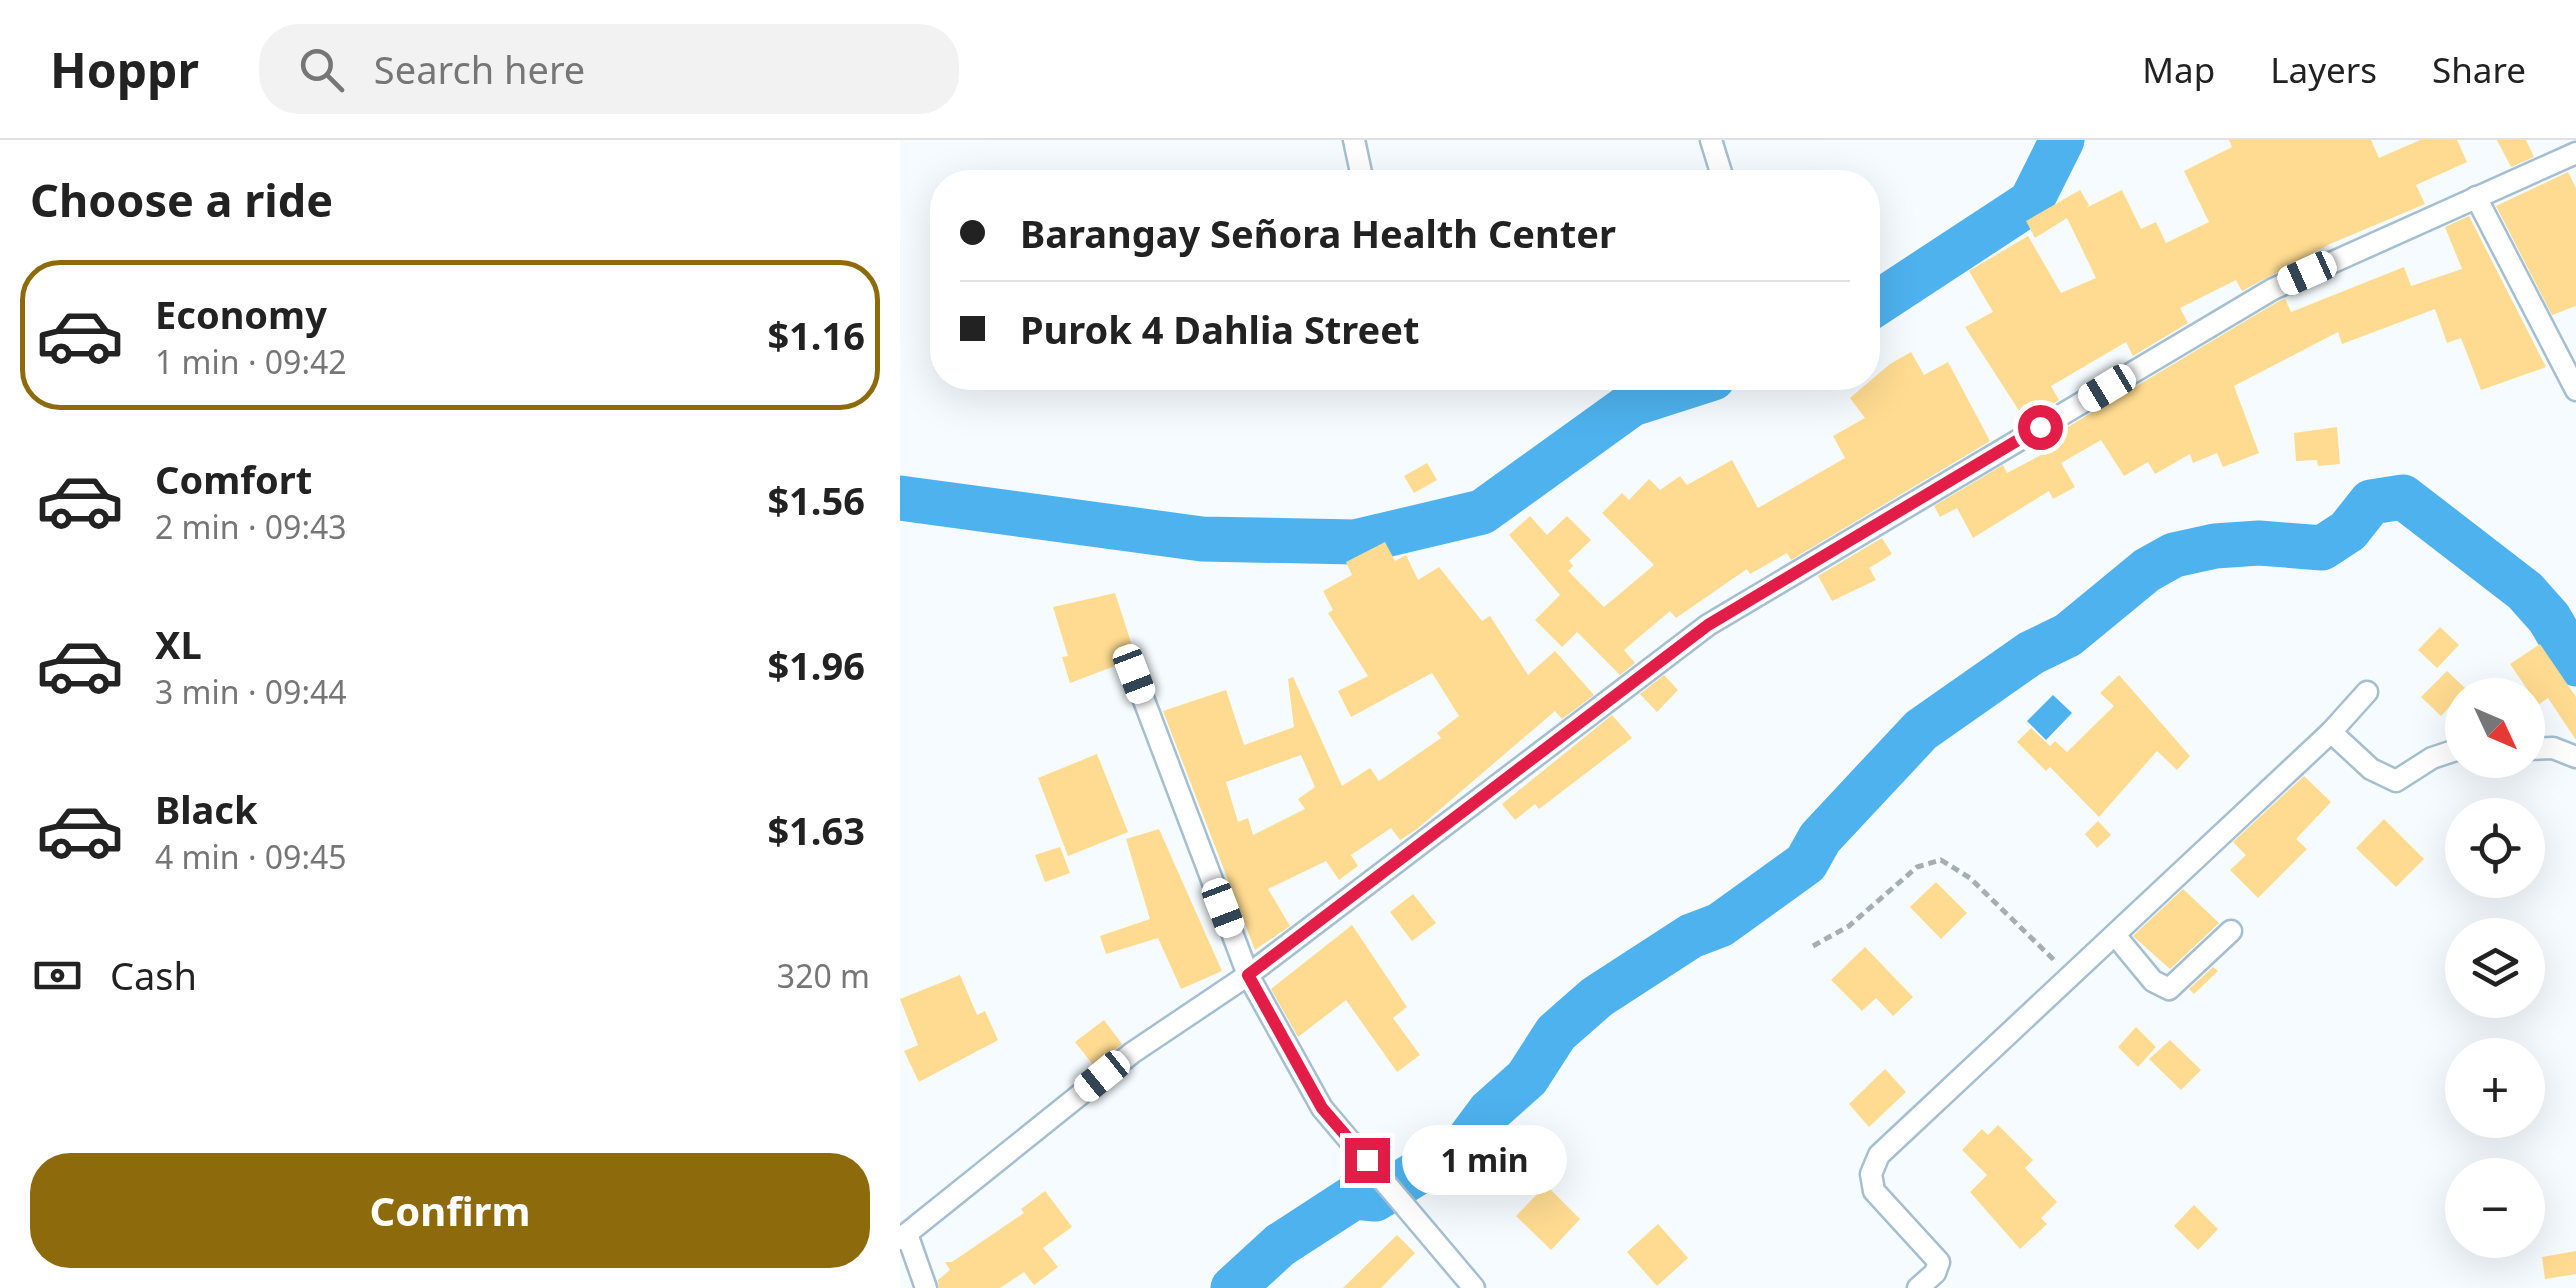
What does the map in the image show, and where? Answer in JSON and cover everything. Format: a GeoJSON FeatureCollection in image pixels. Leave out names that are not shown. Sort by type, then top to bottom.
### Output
{"type":"FeatureCollection","features":[{"type":"Feature","properties":{"kind":"street"},"geometry":{"type":"LineString","coordinates":[[1354,140],[1360,170]]}},
{"type":"Feature","properties":{"kind":"street"},"geometry":{"type":"LineString","coordinates":[[1711,140],[1720,170]]}},
{"type":"Feature","properties":{"kind":"street"},"geometry":{"type":"LineString","coordinates":[[926,1288],[904,1237],[1132,1052],[1248,975],[1708,625],[2273,288],[2576,153]]}},
{"type":"Feature","properties":{"kind":"street"},"geometry":{"type":"LineString","coordinates":[[2476,197],[2576,390]]}},
{"type":"Feature","properties":{"kind":"street"},"geometry":{"type":"LineString","coordinates":[[1134,674],[1248,975],[1322,1108],[1474,1288]]}},
{"type":"Feature","properties":{"kind":"street"},"geometry":{"type":"LineString","coordinates":[[1918,1288],[1936,1273],[1939,1262],[1874,1191],[1871,1174],[1879,1155],[2331,732],[2367,692]]}},
{"type":"Feature","properties":{"kind":"street"},"geometry":{"type":"LineString","coordinates":[[2331,732],[2371,768],[2396,781],[2445,754]]}},
{"type":"Feature","properties":{"kind":"street"},"geometry":{"type":"LineString","coordinates":[[2545,748],[2576,758]]}},
{"type":"Feature","properties":{"kind":"street"},"geometry":{"type":"LineString","coordinates":[[2115,935],[2153,980],[2169,989],[2231,932]]}},
{"type":"Feature","properties":{"kind":"path"},"geometry":{"type":"LineString","coordinates":[[1813,946],[1849,926],[1917,867],[1941,860],[1970,878],[2072,976]]}},
{"type":"Feature","properties":{"kind":"water"},"geometry":{"type":"Polygon","coordinates":[[[2053,695],[2072,713],[2046,740],[2027,721],[2053,695]]]}},
{"type":"Feature","properties":{"kind":"building"},"geometry":{"type":"Polygon","coordinates":[[[2229,140],[2371,140],[2379,158],[2420,140],[2457,140],[2467,162],[2416,185],[2425,204],[2330,244],[2242,291],[2236,280],[2180,308],[2188,323],[2133,356],[2126,342],[2051,386],[2059,400],[2025,420],[1965,327],[1993,312],[1969,271],[2028,236],[2061,293],[2096,278],[2067,218],[2035,238],[2026,221],[2080,190],[2089,205],[2086,208],[2122,190],[2141,229],[2156,222],[2166,243],[2209,222],[2184,171],[2232,147],[2229,140]]]}},
{"type":"Feature","properties":{"kind":"building"},"geometry":{"type":"Polygon","coordinates":[[[2497,140],[2526,140],[2534,157],[2511,167],[2497,140]]]}},
{"type":"Feature","properties":{"kind":"building"},"geometry":{"type":"Polygon","coordinates":[[[2568,172],[2576,188],[2576,306],[2552,315],[2496,206],[2568,172]]]}},
{"type":"Feature","properties":{"kind":"building"},"geometry":{"type":"Polygon","coordinates":[[[2469,216],[2546,367],[2481,390],[2461,338],[2447,343],[2435,309],[2342,344],[2338,332],[2234,386],[2259,453],[2223,467],[2217,453],[2193,463],[2190,454],[2155,474],[2148,462],[2124,476],[2101,440],[2061,463],[2075,487],[2053,499],[2049,491],[1973,538],[1957,508],[1940,517],[1934,506],[2003,465],[2007,473],[2041,455],[2036,446],[2279,301],[2285,299],[2291,312],[2404,267],[2411,286],[2462,269],[2445,227],[2469,216]]]}},
{"type":"Feature","properties":{"kind":"building"},"geometry":{"type":"Polygon","coordinates":[[[1911,352],[1924,375],[1948,362],[1990,441],[1791,560],[1787,553],[1750,574],[1747,569],[1676,618],[1670,611],[1624,650],[1635,663],[1620,675],[1577,632],[1562,647],[1535,620],[1560,595],[1509,535],[1530,516],[1547,535],[1567,516],[1591,540],[1569,561],[1573,566],[1568,571],[1604,607],[1654,565],[1602,513],[1622,493],[1629,500],[1649,479],[1660,490],[1680,476],[1687,485],[1732,460],[1758,508],[1845,458],[1833,436],[1865,418],[1850,398],[1859,390],[1880,390],[1880,372],[1911,352]]]}},
{"type":"Feature","properties":{"kind":"building"},"geometry":{"type":"Polygon","coordinates":[[[2337,427],[2340,464],[2318,466],[2317,460],[2296,461],[2294,433],[2337,427]]]}},
{"type":"Feature","properties":{"kind":"building"},"geometry":{"type":"Polygon","coordinates":[[[1427,463],[1437,480],[1414,493],[1404,476],[1427,463]]]}},
{"type":"Feature","properties":{"kind":"building"},"geometry":{"type":"Polygon","coordinates":[[[1882,538],[1892,554],[1869,568],[1876,580],[1832,601],[1818,576],[1882,538]]]}},
{"type":"Feature","properties":{"kind":"building"},"geometry":{"type":"Polygon","coordinates":[[[1385,542],[1395,561],[1406,555],[1418,580],[1439,567],[1482,621],[1490,616],[1528,675],[1555,651],[1594,695],[1562,719],[1555,711],[1417,829],[1400,840],[1391,828],[1351,855],[1358,866],[1339,880],[1326,861],[1268,889],[1290,926],[1255,950],[1163,711],[1226,690],[1244,745],[1294,727],[1288,679],[1293,677],[1342,786],[1370,768],[1379,781],[1441,738],[1437,733],[1459,716],[1432,673],[1351,717],[1338,691],[1368,676],[1328,613],[1333,610],[1323,591],[1352,575],[1346,562],[1385,542]],[[1301,755],[1226,782],[1238,822],[1248,818],[1253,835],[1305,809],[1298,799],[1315,787],[1301,755]]]}},
{"type":"Feature","properties":{"kind":"building"},"geometry":{"type":"Polygon","coordinates":[[[1115,593],[1136,658],[1070,683],[1062,657],[1068,656],[1053,607],[1115,593]]]}},
{"type":"Feature","properties":{"kind":"building"},"geometry":{"type":"Polygon","coordinates":[[[2440,627],[2459,645],[2437,668],[2418,650],[2440,627]]]}},
{"type":"Feature","properties":{"kind":"building"},"geometry":{"type":"Polygon","coordinates":[[[2540,644],[2576,697],[2576,740],[2548,698],[2545,700],[2545,678],[2520,678],[2510,664],[2540,644]]]}},
{"type":"Feature","properties":{"kind":"building"},"geometry":{"type":"Polygon","coordinates":[[[2447,671],[2454,678],[2445,678],[2445,712],[2441,716],[2421,697],[2447,671]]]}},
{"type":"Feature","properties":{"kind":"building"},"geometry":{"type":"Polygon","coordinates":[[[1664,675],[1678,690],[1657,712],[1640,694],[1664,675]]]}},
{"type":"Feature","properties":{"kind":"building"},"geometry":{"type":"Polygon","coordinates":[[[2119,675],[2190,756],[2177,770],[2157,751],[2099,817],[2050,767],[2046,771],[2017,742],[2031,728],[2050,746],[2055,741],[2067,752],[2114,706],[2100,693],[2119,675]]]}},
{"type":"Feature","properties":{"kind":"building"},"geometry":{"type":"Polygon","coordinates":[[[1612,715],[1632,738],[1539,809],[1535,804],[1515,820],[1502,804],[1612,715]]]}},
{"type":"Feature","properties":{"kind":"building"},"geometry":{"type":"Polygon","coordinates":[[[1097,754],[1128,832],[1068,856],[1038,778],[1097,754]]]}},
{"type":"Feature","properties":{"kind":"building"},"geometry":{"type":"Polygon","coordinates":[[[2304,776],[2331,802],[2296,839],[2307,849],[2258,898],[2230,870],[2246,855],[2233,842],[2304,776]]]}},
{"type":"Feature","properties":{"kind":"building"},"geometry":{"type":"Polygon","coordinates":[[[2384,819],[2424,859],[2396,887],[2356,848],[2384,819]]]}},
{"type":"Feature","properties":{"kind":"building"},"geometry":{"type":"Polygon","coordinates":[[[2098,821],[2111,835],[2097,848],[2085,834],[2098,821]]]}},
{"type":"Feature","properties":{"kind":"building"},"geometry":{"type":"Polygon","coordinates":[[[1159,829],[1222,971],[1181,989],[1158,938],[1106,954],[1100,936],[1150,919],[1126,839],[1159,829]]]}},
{"type":"Feature","properties":{"kind":"building"},"geometry":{"type":"Polygon","coordinates":[[[1060,847],[1070,873],[1045,882],[1035,855],[1060,847]]]}},
{"type":"Feature","properties":{"kind":"building"},"geometry":{"type":"Polygon","coordinates":[[[1936,882],[1967,913],[1941,939],[1910,907],[1936,882]]]}},
{"type":"Feature","properties":{"kind":"building"},"geometry":{"type":"Polygon","coordinates":[[[2183,889],[2219,923],[2170,969],[2133,936],[2183,889]]]}},
{"type":"Feature","properties":{"kind":"building"},"geometry":{"type":"Polygon","coordinates":[[[1413,894],[1436,923],[1412,941],[1390,912],[1413,894]]]}},
{"type":"Feature","properties":{"kind":"building"},"geometry":{"type":"Polygon","coordinates":[[[1352,925],[1407,1007],[1393,1018],[1420,1055],[1397,1072],[1346,1000],[1298,1037],[1271,989],[1352,925]]]}},
{"type":"Feature","properties":{"kind":"building"},"geometry":{"type":"Polygon","coordinates":[[[1865,947],[1913,997],[1893,1016],[1876,998],[1862,1011],[1831,980],[1865,947]]]}},
{"type":"Feature","properties":{"kind":"building"},"geometry":{"type":"Polygon","coordinates":[[[2213,967],[2218,971],[2194,994],[2189,989],[2213,967]]]}},
{"type":"Feature","properties":{"kind":"building"},"geometry":{"type":"Polygon","coordinates":[[[960,975],[977,1015],[985,1011],[998,1040],[919,1082],[904,1051],[918,1045],[900,999],[960,975]]]}},
{"type":"Feature","properties":{"kind":"building"},"geometry":{"type":"Polygon","coordinates":[[[1104,1020],[1122,1044],[1094,1066],[1075,1042],[1104,1020]]]}},
{"type":"Feature","properties":{"kind":"building"},"geometry":{"type":"Polygon","coordinates":[[[2136,1027],[2156,1047],[2138,1067],[2118,1047],[2136,1027]]]}},
{"type":"Feature","properties":{"kind":"building"},"geometry":{"type":"Polygon","coordinates":[[[2170,1040],[2201,1070],[2181,1090],[2149,1059],[2170,1040]]]}},
{"type":"Feature","properties":{"kind":"building"},"geometry":{"type":"Polygon","coordinates":[[[1885,1069],[1906,1092],[1869,1127],[1849,1104],[1885,1069]]]}},
{"type":"Feature","properties":{"kind":"building"},"geometry":{"type":"Polygon","coordinates":[[[1998,1125],[2033,1160],[2025,1168],[2057,1202],[2041,1218],[2047,1224],[2020,1249],[1970,1192],[1987,1175],[1962,1150],[1982,1129],[1988,1135],[1998,1125]]]}},
{"type":"Feature","properties":{"kind":"building"},"geometry":{"type":"Polygon","coordinates":[[[1546,1185],[1580,1219],[1551,1250],[1516,1216],[1546,1185]]]}},
{"type":"Feature","properties":{"kind":"building"},"geometry":{"type":"Polygon","coordinates":[[[1045,1191],[1072,1227],[1043,1248],[1058,1267],[1034,1285],[1024,1272],[1000,1288],[939,1288],[938,1280],[950,1270],[945,1262],[952,1262],[1024,1213],[1021,1209],[1045,1191]]]}},
{"type":"Feature","properties":{"kind":"building"},"geometry":{"type":"Polygon","coordinates":[[[2194,1205],[2218,1229],[2198,1250],[2174,1226],[2194,1205]]]}},
{"type":"Feature","properties":{"kind":"building"},"geometry":{"type":"Polygon","coordinates":[[[1658,1224],[1688,1258],[1657,1286],[1627,1252],[1658,1224]]]}},
{"type":"Feature","properties":{"kind":"building"},"geometry":{"type":"Polygon","coordinates":[[[1397,1235],[1415,1253],[1381,1288],[1343,1288],[1397,1235]]]}},
{"type":"Feature","properties":{"kind":"building"},"geometry":{"type":"Polygon","coordinates":[[[2576,1251],[2576,1274],[2545,1279],[2545,1256],[2576,1251]]]}},
{"type":"Feature","properties":{"kind":"waterway"},"geometry":{"type":"LineString","coordinates":[[1880,301],[2031,202],[2062,140]]}},
{"type":"Feature","properties":{"kind":"waterway"},"geometry":{"type":"LineString","coordinates":[[900,498],[1202,539],[1355,542],[1482,512],[1632,404],[1676,390]]}},
{"type":"Feature","properties":{"kind":"waterway"},"geometry":{"type":"LineString","coordinates":[[1233,1288],[1280,1245],[1354,1197],[1375,1199],[1467,1142],[1490,1111],[1527,1078],[1556,1033],[1597,997],[1691,936],[1720,925],[1806,863],[1820,838],[1921,730],[2031,653],[2068,635],[2147,570],[2174,555],[2215,546],[2259,543],[2322,548],[2348,531],[2371,502],[2403,497],[2525,591],[2549,618],[2576,664]]}},
{"type":"Feature","properties":{"kind":"route"},"geometry":{"type":"LineString","coordinates":[[1367,1160],[1322,1108],[1248,975],[1708,625],[2040,427]]}}]}
